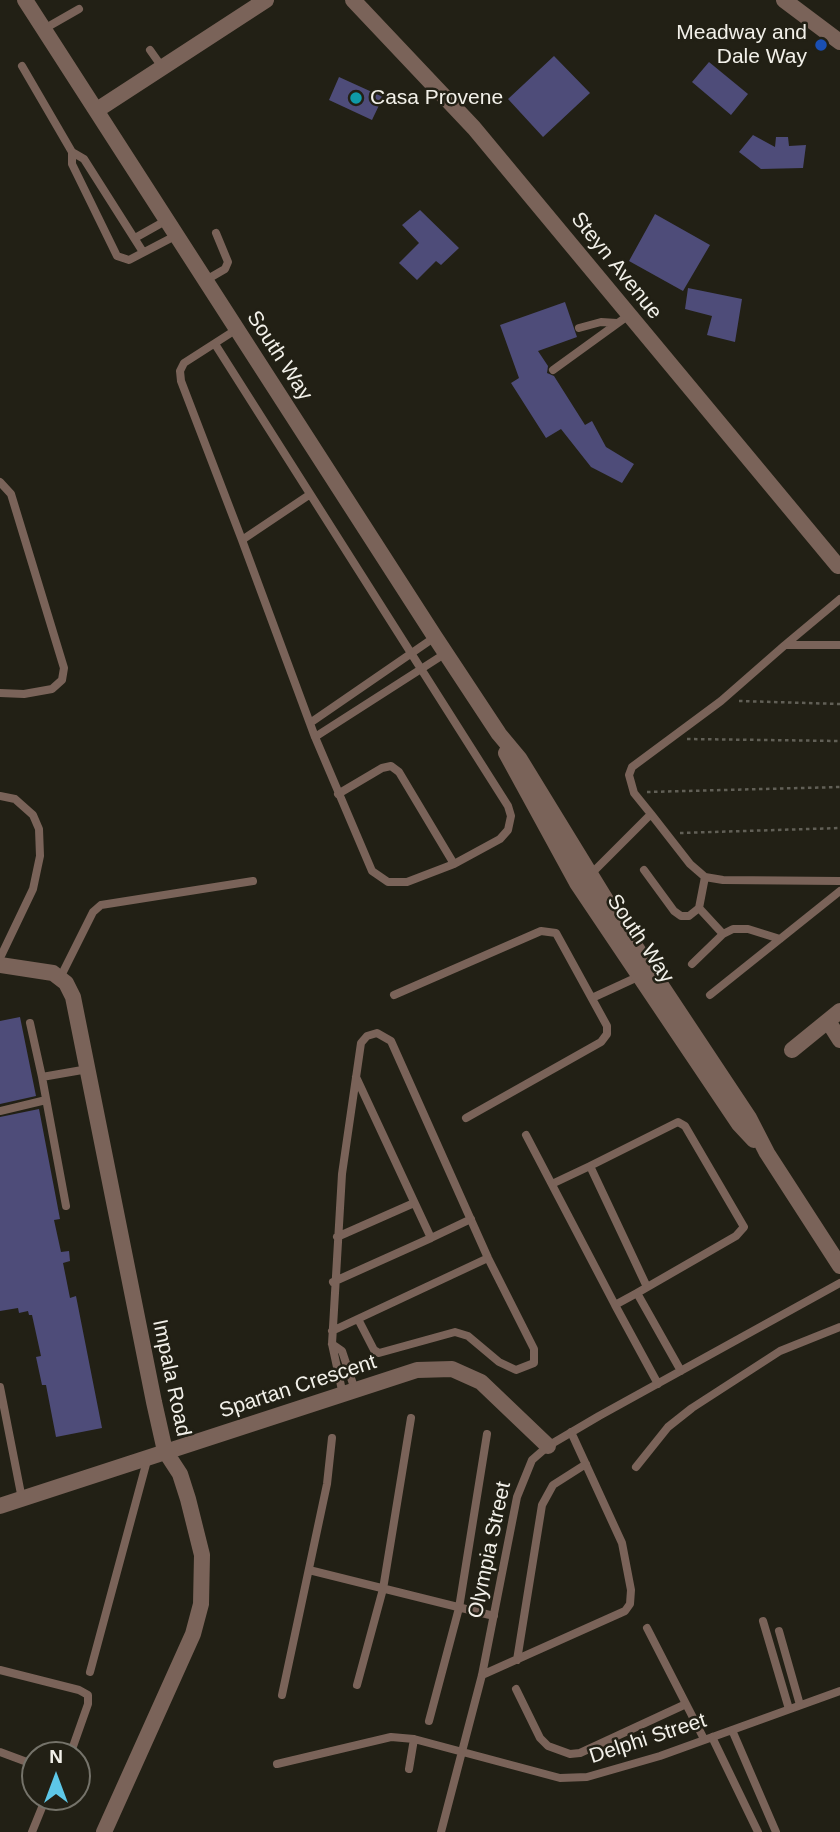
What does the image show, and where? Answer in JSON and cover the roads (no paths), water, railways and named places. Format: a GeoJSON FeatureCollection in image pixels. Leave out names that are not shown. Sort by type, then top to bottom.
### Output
{"type":"FeatureCollection","features":[{"type":"Feature","properties":{"kind":"street","name":"South Way"},"geometry":{"type":"LineString","coordinates":[[25,0],[499,734],[508,762],[739,1124],[767,1153],[840,1266]]}},
{"type":"Feature","properties":{"kind":"street"},"geometry":{"type":"LineString","coordinates":[[97,110],[266,0]]}},
{"type":"Feature","properties":{"kind":"street","name":"Steyn Avenue"},"geometry":{"type":"LineString","coordinates":[[353,0],[474,128],[623,319],[838,566]]}},
{"type":"Feature","properties":{"kind":"street"},"geometry":{"type":"LineString","coordinates":[[784,0],[840,42]]}},
{"type":"Feature","properties":{"kind":"street"},"geometry":{"type":"LineString","coordinates":[[0,965],[46,970],[60,978]]}},
{"type":"Feature","properties":{"kind":"street","name":"Impala Road"},"geometry":{"type":"LineString","coordinates":[[60,978],[73,996],[165,1451],[180,1474],[197,1528],[202,1555],[201,1604],[184,1657],[104,1832]]}},
{"type":"Feature","properties":{"kind":"street"},"geometry":{"type":"LineString","coordinates":[[792,1050],[834,1016],[840,1040]]}},
{"type":"Feature","properties":{"kind":"street","name":"Spartan Crescent"},"geometry":{"type":"LineString","coordinates":[[0,1506],[418,1370],[452,1369],[491,1389],[548,1446]]}},
{"type":"Feature","properties":{"kind":"lane"},"geometry":{"type":"LineString","coordinates":[[44,29],[79,9]]}},
{"type":"Feature","properties":{"kind":"lane"},"geometry":{"type":"LineString","coordinates":[[150,50],[162,67]]}},
{"type":"Feature","properties":{"kind":"lane"},"geometry":{"type":"LineString","coordinates":[[22,66],[72,152],[84,159],[144,252]]}},
{"type":"Feature","properties":{"kind":"lane"},"geometry":{"type":"LineString","coordinates":[[72,152],[72,164],[117,256],[129,260],[177,235]]}},
{"type":"Feature","properties":{"kind":"lane"},"geometry":{"type":"LineString","coordinates":[[135,238],[167,220]]}},
{"type":"Feature","properties":{"kind":"lane"},"geometry":{"type":"LineString","coordinates":[[206,280],[225,269],[228,262],[216,233]]}},
{"type":"Feature","properties":{"kind":"lane"},"geometry":{"type":"LineString","coordinates":[[579,328],[623,319]]}},
{"type":"Feature","properties":{"kind":"lane"},"geometry":{"type":"LineString","coordinates":[[553,370],[623,319]]}},
{"type":"Feature","properties":{"kind":"lane"},"geometry":{"type":"LineString","coordinates":[[215,344],[508,806],[511,816],[508,830],[500,839],[454,864],[407,882],[380,879],[372,871],[338,794],[181,381],[180,371],[184,363],[237,329]]}},
{"type":"Feature","properties":{"kind":"lane"},"geometry":{"type":"LineString","coordinates":[[0,482],[11,494],[64,668],[62,680],[52,689],[24,694],[0,693]]}},
{"type":"Feature","properties":{"kind":"lane"},"geometry":{"type":"LineString","coordinates":[[243,540],[309,495]]}},
{"type":"Feature","properties":{"kind":"lane"},"geometry":{"type":"LineString","coordinates":[[840,599],[721,701],[666,739],[632,767],[629,775],[634,793],[690,864],[705,877],[723,880],[840,881]]}},
{"type":"Feature","properties":{"kind":"lane"},"geometry":{"type":"LineString","coordinates":[[310,723],[435,637]]}},
{"type":"Feature","properties":{"kind":"lane"},"geometry":{"type":"LineString","coordinates":[[785,645],[840,645]]}},
{"type":"Feature","properties":{"kind":"lane"},"geometry":{"type":"LineString","coordinates":[[315,737],[446,653]]}},
{"type":"Feature","properties":{"kind":"lane"},"geometry":{"type":"LineString","coordinates":[[338,794],[382,768],[391,766],[399,772],[454,864]]}},
{"type":"Feature","properties":{"kind":"lane"},"geometry":{"type":"LineString","coordinates":[[0,796],[15,799],[33,815],[39,829],[40,856],[33,888],[0,958]]}},
{"type":"Feature","properties":{"kind":"lane"},"geometry":{"type":"LineString","coordinates":[[584,879],[651,814]]}},
{"type":"Feature","properties":{"kind":"lane"},"geometry":{"type":"LineString","coordinates":[[644,870],[674,911],[681,916],[689,915],[699,908],[705,877]]}},
{"type":"Feature","properties":{"kind":"lane"},"geometry":{"type":"LineString","coordinates":[[60,978],[93,912],[101,905],[253,881]]}},
{"type":"Feature","properties":{"kind":"lane"},"geometry":{"type":"LineString","coordinates":[[709,995],[840,891]]}},
{"type":"Feature","properties":{"kind":"lane"},"geometry":{"type":"LineString","coordinates":[[699,908],[723,934]]}},
{"type":"Feature","properties":{"kind":"lane"},"geometry":{"type":"LineString","coordinates":[[692,964],[723,934],[733,929],[748,929],[780,939]]}},
{"type":"Feature","properties":{"kind":"lane"},"geometry":{"type":"LineString","coordinates":[[394,995],[550,930],[556,933],[593,998],[607,1026],[607,1034],[601,1042],[466,1118]]}},
{"type":"Feature","properties":{"kind":"lane"},"geometry":{"type":"LineString","coordinates":[[593,998],[645,974]]}},
{"type":"Feature","properties":{"kind":"lane"},"geometry":{"type":"LineString","coordinates":[[30,1023],[66,1206]]}},
{"type":"Feature","properties":{"kind":"lane"},"geometry":{"type":"LineString","coordinates":[[349,1393],[332,1344],[337,1237],[361,1043],[367,1036],[385,1035],[391,1041],[488,1258],[534,1349],[534,1363],[516,1370],[499,1362],[468,1336],[455,1332],[379,1353],[374,1350],[358,1319]]}},
{"type":"Feature","properties":{"kind":"lane"},"geometry":{"type":"LineString","coordinates":[[42,1077],[88,1069]]}},
{"type":"Feature","properties":{"kind":"lane"},"geometry":{"type":"LineString","coordinates":[[356,1077],[431,1238]]}},
{"type":"Feature","properties":{"kind":"lane"},"geometry":{"type":"LineString","coordinates":[[0,1111],[46,1100]]}},
{"type":"Feature","properties":{"kind":"lane"},"geometry":{"type":"LineString","coordinates":[[554,1182],[678,1122],[685,1126],[743,1223],[744,1227],[736,1236],[615,1305]]}},
{"type":"Feature","properties":{"kind":"lane"},"geometry":{"type":"LineString","coordinates":[[526,1135],[554,1182],[658,1384]]}},
{"type":"Feature","properties":{"kind":"lane"},"geometry":{"type":"LineString","coordinates":[[590,1166],[647,1286]]}},
{"type":"Feature","properties":{"kind":"lane"},"geometry":{"type":"LineString","coordinates":[[337,1237],[414,1203]]}},
{"type":"Feature","properties":{"kind":"lane"},"geometry":{"type":"LineString","coordinates":[[333,1282],[471,1219]]}},
{"type":"Feature","properties":{"kind":"lane"},"geometry":{"type":"LineString","coordinates":[[332,1331],[488,1258]]}},
{"type":"Feature","properties":{"kind":"lane","name":"Olympia Street"},"geometry":{"type":"LineString","coordinates":[[440,1832],[482,1675],[522,1480],[531,1460],[571,1432],[840,1283]]}},
{"type":"Feature","properties":{"kind":"lane"},"geometry":{"type":"LineString","coordinates":[[637,1293],[681,1371]]}},
{"type":"Feature","properties":{"kind":"lane"},"geometry":{"type":"LineString","coordinates":[[636,1467],[668,1427],[692,1408],[780,1351],[840,1327]]}},
{"type":"Feature","properties":{"kind":"lane"},"geometry":{"type":"LineString","coordinates":[[332,1344],[342,1351],[349,1393]]}},
{"type":"Feature","properties":{"kind":"lane"},"geometry":{"type":"LineString","coordinates":[[0,1387],[22,1499]]}},
{"type":"Feature","properties":{"kind":"lane"},"geometry":{"type":"LineString","coordinates":[[357,1685],[383,1589],[411,1418]]}},
{"type":"Feature","properties":{"kind":"lane"},"geometry":{"type":"LineString","coordinates":[[482,1675],[625,1611],[630,1604],[631,1590],[622,1543],[571,1432]]}},
{"type":"Feature","properties":{"kind":"lane"},"geometry":{"type":"LineString","coordinates":[[429,1721],[459,1608],[487,1434]]}},
{"type":"Feature","properties":{"kind":"lane"},"geometry":{"type":"LineString","coordinates":[[282,1695],[327,1484],[332,1438]]}},
{"type":"Feature","properties":{"kind":"lane"},"geometry":{"type":"LineString","coordinates":[[90,1672],[148,1457]]}},
{"type":"Feature","properties":{"kind":"lane"},"geometry":{"type":"LineString","coordinates":[[517,1660],[542,1505],[553,1485],[586,1464]]}},
{"type":"Feature","properties":{"kind":"lane"},"geometry":{"type":"LineString","coordinates":[[309,1570],[494,1616]]}},
{"type":"Feature","properties":{"kind":"lane"},"geometry":{"type":"LineString","coordinates":[[763,1620],[789,1709]]}},
{"type":"Feature","properties":{"kind":"lane"},"geometry":{"type":"LineString","coordinates":[[647,1628],[685,1704],[708,1738],[758,1832]]}},
{"type":"Feature","properties":{"kind":"lane"},"geometry":{"type":"LineString","coordinates":[[779,1631],[800,1705]]}},
{"type":"Feature","properties":{"kind":"lane"},"geometry":{"type":"LineString","coordinates":[[0,1670],[79,1690],[88,1695],[88,1704],[74,1741]]}},
{"type":"Feature","properties":{"kind":"lane"},"geometry":{"type":"LineString","coordinates":[[516,1689],[540,1738],[548,1746],[570,1754],[580,1753],[685,1704]]}},
{"type":"Feature","properties":{"kind":"lane","name":"Delphi Street"},"geometry":{"type":"LineString","coordinates":[[277,1764],[375,1739],[414,1738],[572,1778],[598,1774],[708,1738],[840,1690]]}},
{"type":"Feature","properties":{"kind":"lane"},"geometry":{"type":"LineString","coordinates":[[732,1730],[776,1832]]}},
{"type":"Feature","properties":{"kind":"lane"},"geometry":{"type":"LineString","coordinates":[[409,1769],[414,1738]]}},
{"type":"Feature","properties":{"kind":"lane"},"geometry":{"type":"LineString","coordinates":[[0,1752],[21,1760]]}},
{"type":"Feature","properties":{"kind":"lane"},"geometry":{"type":"LineString","coordinates":[[32,1832],[41,1811]]}},
{"type":"Feature","properties":{"kind":"place","name":"Meadway and Dale Way"},"geometry":{"type":"Point","coordinates":[821,45]}},
{"type":"Feature","properties":{"kind":"place","name":"Casa Provene"},"geometry":{"type":"Point","coordinates":[356,98]}}]}
